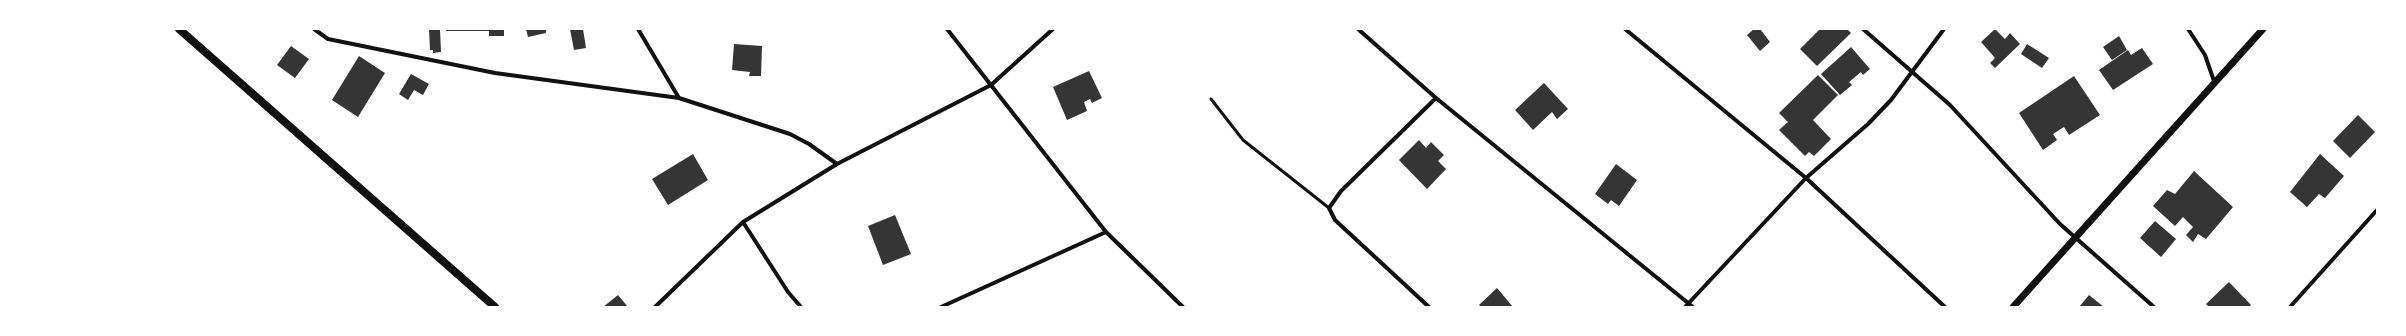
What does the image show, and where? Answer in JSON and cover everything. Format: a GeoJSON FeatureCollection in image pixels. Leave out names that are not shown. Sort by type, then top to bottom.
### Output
{"type":"FeatureCollection","features":[{"type":"Feature","properties":{"kind":"main road"},"geometry":{"type":"LineString","coordinates":[[179,29],[495,307]]}},
{"type":"Feature","properties":{"kind":"street"},"geometry":{"type":"LineString","coordinates":[[314,29],[328,39],[495,73],[679,98],[790,134],[809,144],[837,164]]}},
{"type":"Feature","properties":{"kind":"street"},"geometry":{"type":"LineString","coordinates":[[638,29],[679,98]]}},
{"type":"Feature","properties":{"kind":"street"},"geometry":{"type":"LineString","coordinates":[[947,29],[1106,232],[1183,307]]}},
{"type":"Feature","properties":{"kind":"street"},"geometry":{"type":"LineString","coordinates":[[654,307],[743,222],[837,164],[991,85],[1053,29]]}},
{"type":"Feature","properties":{"kind":"street"},"geometry":{"type":"LineString","coordinates":[[1358,29],[1436,98],[1693,307]]}},
{"type":"Feature","properties":{"kind":"street"},"geometry":{"type":"LineString","coordinates":[[1625,29],[1806,178],[1945,307]]}},
{"type":"Feature","properties":{"kind":"street"},"geometry":{"type":"LineString","coordinates":[[1863,29],[1913,71],[1950,105],[2060,224],[2154,307]]}},
{"type":"Feature","properties":{"kind":"street"},"geometry":{"type":"LineString","coordinates":[[1685,307],[1806,178],[1868,124],[1891,100],[1944,29]]}},
{"type":"Feature","properties":{"kind":"street"},"geometry":{"type":"LineString","coordinates":[[2188,29],[2205,55],[2215,84]]}},
{"type":"Feature","properties":{"kind":"street"},"geometry":{"type":"LineString","coordinates":[[2013,307],[2263,29]]}},
{"type":"Feature","properties":{"kind":"street"},"geometry":{"type":"LineString","coordinates":[[1429,307],[1335,220],[1329,208],[1341,191],[1436,98]]}},
{"type":"Feature","properties":{"kind":"street"},"geometry":{"type":"LineString","coordinates":[[2290,307],[2377,210]]}},
{"type":"Feature","properties":{"kind":"street"},"geometry":{"type":"LineString","coordinates":[[743,222],[788,292],[801,307]]}},
{"type":"Feature","properties":{"kind":"street"},"geometry":{"type":"LineString","coordinates":[[941,307],[1106,232]]}},
{"type":"Feature","properties":{"kind":"lane"},"geometry":{"type":"LineString","coordinates":[[1211,99],[1243,140],[1329,208]]}},
{"type":"Feature","properties":{"kind":"building"},"geometry":{"type":"Polygon","coordinates":[[[429,29],[440,29],[441,52],[433,53],[433,50],[430,50],[429,29]]]}},
{"type":"Feature","properties":{"kind":"building"},"geometry":{"type":"Polygon","coordinates":[[[446,29],[504,29],[504,36],[489,36],[489,31],[446,31],[446,29]]]}},
{"type":"Feature","properties":{"kind":"building"},"geometry":{"type":"Polygon","coordinates":[[[526,29],[546,29],[546,33],[528,37],[526,29]]]}},
{"type":"Feature","properties":{"kind":"building"},"geometry":{"type":"Polygon","coordinates":[[[570,29],[583,29],[586,48],[574,50],[570,29]]]}},
{"type":"Feature","properties":{"kind":"building"},"geometry":{"type":"Polygon","coordinates":[[[1754,29],[1760,29],[1770,42],[1760,51],[1747,35],[1754,29]]]}},
{"type":"Feature","properties":{"kind":"building"},"geometry":{"type":"Polygon","coordinates":[[[1820,29],[1847,29],[1851,33],[1817,66],[1800,49],[1820,29]]]}},
{"type":"Feature","properties":{"kind":"building"},"geometry":{"type":"Polygon","coordinates":[[[1995,29],[2005,39],[2010,33],[2020,44],[1995,68],[1990,63],[1995,58],[1981,42],[1995,29]]]}},
{"type":"Feature","properties":{"kind":"building"},"geometry":{"type":"Polygon","coordinates":[[[2119,36],[2127,50],[2112,60],[2103,47],[2119,36]]]}},
{"type":"Feature","properties":{"kind":"building"},"geometry":{"type":"Polygon","coordinates":[[[734,44],[762,46],[761,76],[749,76],[750,72],[732,70],[734,44]]]}},
{"type":"Feature","properties":{"kind":"building"},"geometry":{"type":"Polygon","coordinates":[[[2027,44],[2049,58],[2042,68],[2021,54],[2027,44]]]}},
{"type":"Feature","properties":{"kind":"building"},"geometry":{"type":"Polygon","coordinates":[[[291,46],[309,59],[295,78],[277,65],[291,46]]]}},
{"type":"Feature","properties":{"kind":"building"},"geometry":{"type":"Polygon","coordinates":[[[1851,47],[1870,69],[1863,75],[1861,72],[1849,82],[1852,85],[1840,95],[1821,74],[1851,47]]]}},
{"type":"Feature","properties":{"kind":"building"},"geometry":{"type":"Polygon","coordinates":[[[2142,48],[2153,64],[2113,90],[2099,70],[2128,50],[2131,55],[2142,48]]]}},
{"type":"Feature","properties":{"kind":"building"},"geometry":{"type":"Polygon","coordinates":[[[359,56],[385,73],[358,117],[332,100],[359,56]]]}},
{"type":"Feature","properties":{"kind":"building"},"geometry":{"type":"Polygon","coordinates":[[[1089,71],[1102,98],[1092,103],[1090,99],[1084,102],[1087,111],[1067,120],[1053,87],[1089,71]]]}},
{"type":"Feature","properties":{"kind":"building"},"geometry":{"type":"Polygon","coordinates":[[[411,74],[429,84],[423,95],[414,90],[408,100],[399,94],[411,74]]]}},
{"type":"Feature","properties":{"kind":"building"},"geometry":{"type":"Polygon","coordinates":[[[1818,75],[1838,95],[1813,120],[1831,139],[1814,156],[1809,152],[1805,156],[1779,130],[1788,122],[1779,113],[1818,75]]]}},
{"type":"Feature","properties":{"kind":"building"},"geometry":{"type":"Polygon","coordinates":[[[2074,76],[2100,115],[2069,135],[2064,127],[2053,134],[2057,140],[2043,150],[2019,113],[2074,76]]]}},
{"type":"Feature","properties":{"kind":"building"},"geometry":{"type":"Polygon","coordinates":[[[1544,83],[1568,109],[1557,119],[1552,112],[1533,130],[1515,110],[1544,83]]]}},
{"type":"Feature","properties":{"kind":"building"},"geometry":{"type":"Polygon","coordinates":[[[2358,115],[2375,132],[2350,158],[2333,141],[2358,115]]]}},
{"type":"Feature","properties":{"kind":"building"},"geometry":{"type":"Polygon","coordinates":[[[1419,140],[1426,148],[1431,142],[1444,155],[1438,161],[1446,169],[1427,189],[1399,160],[1419,140]]]}},
{"type":"Feature","properties":{"kind":"building"},"geometry":{"type":"Polygon","coordinates":[[[693,154],[708,180],[668,205],[652,179],[693,154]]]}},
{"type":"Feature","properties":{"kind":"building"},"geometry":{"type":"Polygon","coordinates":[[[2320,154],[2344,176],[2325,198],[2319,194],[2307,207],[2290,192],[2320,154]]]}},
{"type":"Feature","properties":{"kind":"building"},"geometry":{"type":"Polygon","coordinates":[[[1616,164],[1637,180],[1619,206],[1611,200],[1608,204],[1595,194],[1616,164]]]}},
{"type":"Feature","properties":{"kind":"building"},"geometry":{"type":"Polygon","coordinates":[[[2194,171],[2233,207],[2206,239],[2198,234],[2193,242],[2186,235],[2193,227],[2183,217],[2175,226],[2153,206],[2167,190],[2175,194],[2194,171]]]}},
{"type":"Feature","properties":{"kind":"building"},"geometry":{"type":"Polygon","coordinates":[[[895,215],[911,254],[883,265],[868,226],[895,215]]]}},
{"type":"Feature","properties":{"kind":"building"},"geometry":{"type":"Polygon","coordinates":[[[2155,221],[2176,239],[2161,257],[2140,238],[2155,221]]]}},
{"type":"Feature","properties":{"kind":"building"},"geometry":{"type":"Polygon","coordinates":[[[2229,282],[2251,305],[2249,307],[2209,307],[2206,304],[2229,282]]]}},
{"type":"Feature","properties":{"kind":"building"},"geometry":{"type":"Polygon","coordinates":[[[1497,288],[1513,307],[1481,307],[1479,305],[1497,288]]]}},
{"type":"Feature","properties":{"kind":"building"},"geometry":{"type":"Polygon","coordinates":[[[618,295],[628,307],[603,307],[618,295]]]}},
{"type":"Feature","properties":{"kind":"building"},"geometry":{"type":"Polygon","coordinates":[[[2089,295],[2104,307],[2079,307],[2089,295]]]}}]}
